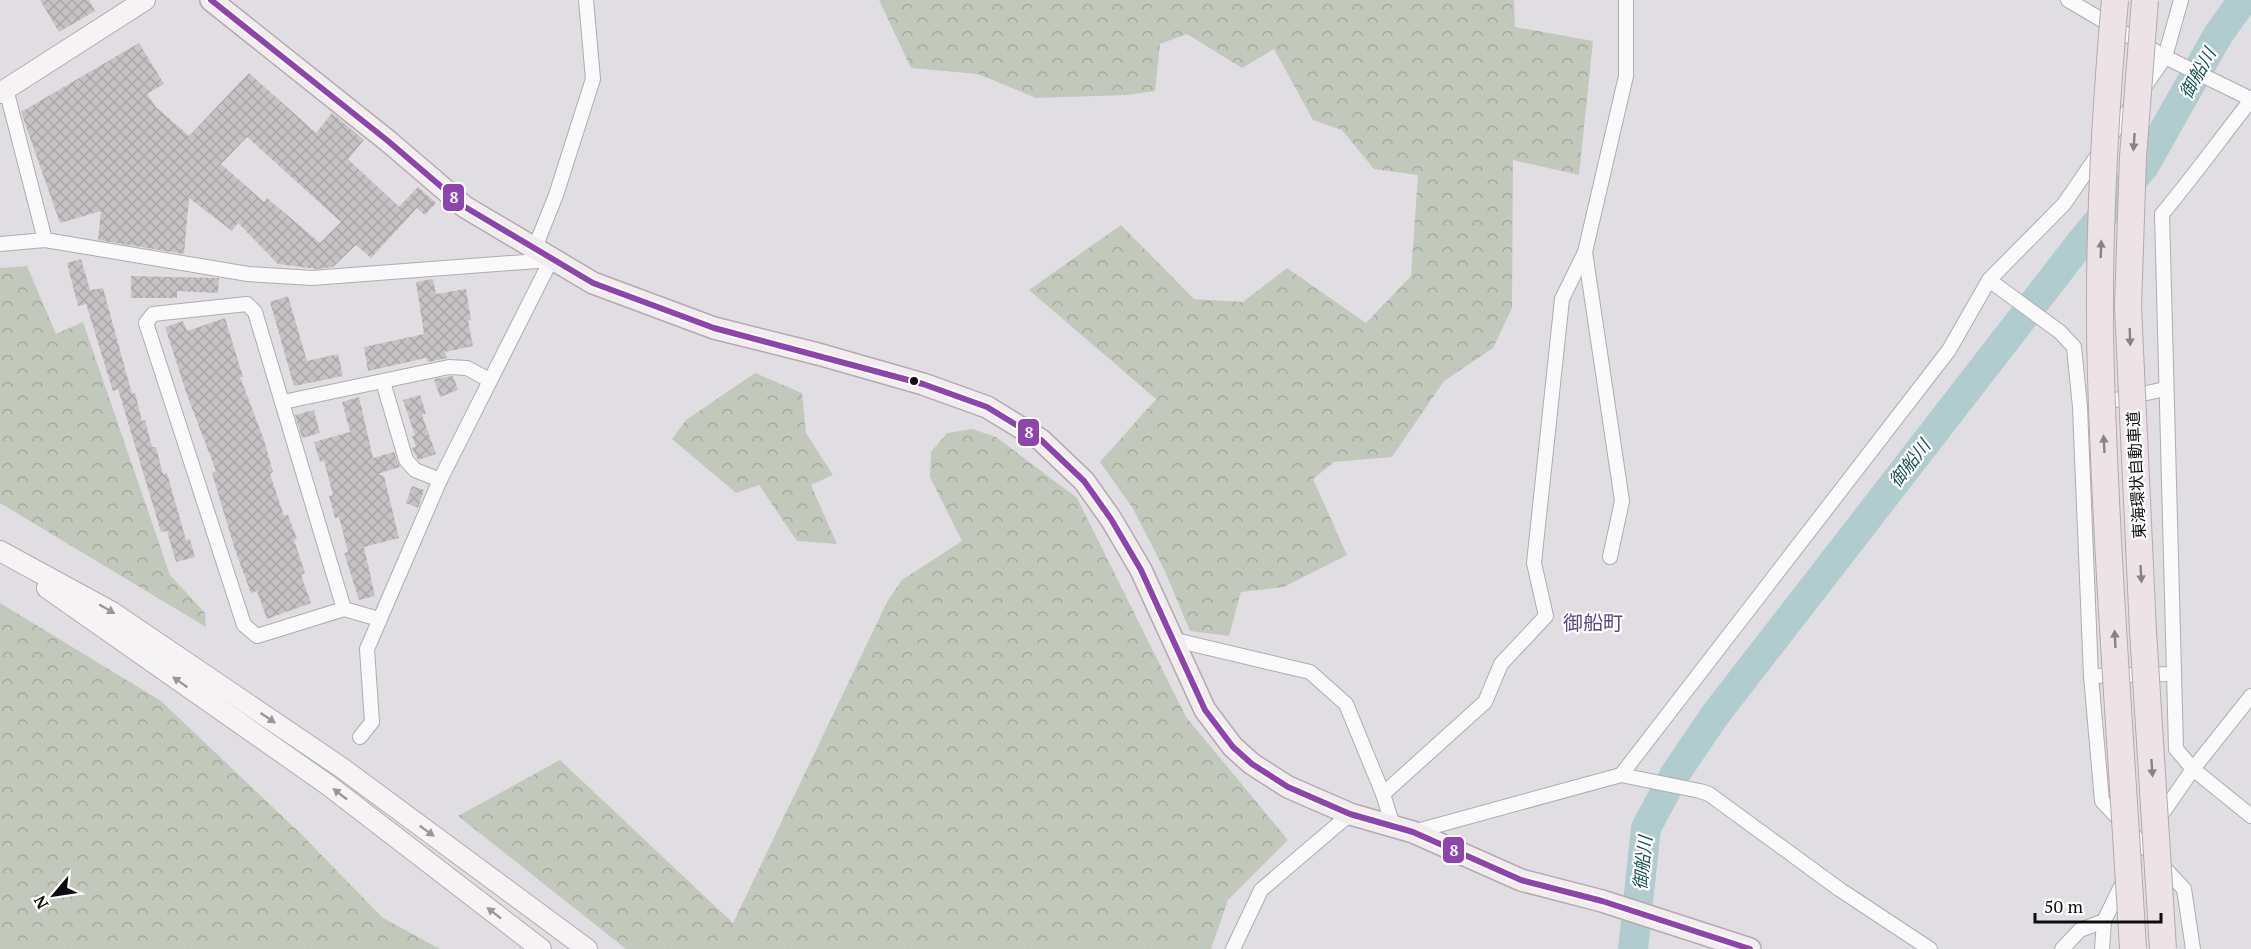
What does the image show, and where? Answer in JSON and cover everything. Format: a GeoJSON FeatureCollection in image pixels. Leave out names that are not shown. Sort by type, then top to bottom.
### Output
{"type":"FeatureCollection","features":[{"type":"Feature","properties":{"kind":"highway","name":"東海環状自動車道"},"geometry":{"type":"LineString","coordinates":[[2115,0],[2105,116],[2101,375],[2133,949]]}},
{"type":"Feature","properties":{"kind":"highway","name":"東海環状自動車道"},"geometry":{"type":"LineString","coordinates":[[2145,0],[2133,157],[2128,307],[2143,631],[2163,949]]}},
{"type":"Feature","properties":{"kind":"main road"},"geometry":{"type":"LineString","coordinates":[[211,0],[388,141],[465,207],[606,290],[714,328],[818,354],[923,384],[987,407],[1041,440],[1084,481],[1111,519],[1141,570],[1205,710],[1233,747],[1252,764],[1288,787],[1350,814],[1413,832],[1521,880],[1602,901],[1750,949]]}},
{"type":"Feature","properties":{"kind":"street"},"geometry":{"type":"LineString","coordinates":[[45,240],[3,91],[145,0]]}},
{"type":"Feature","properties":{"kind":"street"},"geometry":{"type":"LineString","coordinates":[[360,737],[372,722],[367,649],[440,480],[489,380],[543,255],[556,195],[593,79],[586,0]]}},
{"type":"Feature","properties":{"kind":"street"},"geometry":{"type":"LineString","coordinates":[[1383,794],[1485,702],[1501,664],[1546,615],[1534,563],[1562,299],[1585,252],[1626,76],[1626,0]]}},
{"type":"Feature","properties":{"kind":"street"},"geometry":{"type":"LineString","coordinates":[[2068,0],[2089,6],[2169,58],[2251,100],[2223,134],[2210,156],[2162,214],[2176,749],[2193,769],[2251,816]]}},
{"type":"Feature","properties":{"kind":"street"},"geometry":{"type":"LineString","coordinates":[[1621,776],[1949,350],[1994,284],[2064,204],[2169,58],[2181,0]]}},
{"type":"Feature","properties":{"kind":"street"},"geometry":{"type":"LineString","coordinates":[[0,244],[45,240],[248,274],[312,278],[543,255]]}},
{"type":"Feature","properties":{"kind":"street"},"geometry":{"type":"LineString","coordinates":[[1585,252],[1622,501],[1610,556]]}},
{"type":"Feature","properties":{"kind":"street"},"geometry":{"type":"LineString","coordinates":[[1994,284],[2060,332],[2074,347],[2080,407],[2091,676],[2102,801],[2184,889],[2193,949]]}},
{"type":"Feature","properties":{"kind":"street"},"geometry":{"type":"LineString","coordinates":[[344,609],[255,312],[247,304],[153,314],[146,323],[244,625],[257,636],[344,609],[379,620]]}},
{"type":"Feature","properties":{"kind":"street"},"geometry":{"type":"LineString","coordinates":[[283,402],[449,367],[466,368],[489,380]]}},
{"type":"Feature","properties":{"kind":"street"},"geometry":{"type":"LineString","coordinates":[[383,382],[406,460],[415,470],[440,480]]}},
{"type":"Feature","properties":{"kind":"street"},"geometry":{"type":"LineString","coordinates":[[2080,407],[2165,389]]}},
{"type":"Feature","properties":{"kind":"street"},"geometry":{"type":"LineString","coordinates":[[0,552],[108,633],[328,785],[541,949]]}},
{"type":"Feature","properties":{"kind":"street"},"geometry":{"type":"LineString","coordinates":[[0,552],[112,612],[141,631],[342,768],[587,949]]}},
{"type":"Feature","properties":{"kind":"street"},"geometry":{"type":"LineString","coordinates":[[1171,639],[1310,672],[1346,704],[1383,794],[1393,826]]}},
{"type":"Feature","properties":{"kind":"street"},"geometry":{"type":"LineString","coordinates":[[2091,676],[2173,674]]}},
{"type":"Feature","properties":{"kind":"street"},"geometry":{"type":"LineString","coordinates":[[2102,949],[2104,921],[2142,843],[2193,769],[2251,696]]}},
{"type":"Feature","properties":{"kind":"street"},"geometry":{"type":"LineString","coordinates":[[1413,832],[1621,776],[1700,791],[1709,794],[1839,889],[1930,949]]}},
{"type":"Feature","properties":{"kind":"street"},"geometry":{"type":"LineString","coordinates":[[1233,949],[1261,890],[1350,814]]}},
{"type":"Feature","properties":{"kind":"street"},"geometry":{"type":"LineString","coordinates":[[2062,949],[2080,930],[2104,921]]}},
{"type":"Feature","properties":{"kind":"green space"},"geometry":{"type":"Polygon","coordinates":[[[879,0],[1514,0],[1515,27],[1593,41],[1579,175],[1513,160],[1512,308],[1493,348],[1444,381],[1392,457],[1334,462],[1313,479],[1347,555],[1284,587],[1241,592],[1229,636],[1190,631],[1163,567],[1132,507],[1100,462],[1156,399],[1029,290],[1121,225],[1194,299],[1243,302],[1287,268],[1366,323],[1411,276],[1418,175],[1374,169],[1342,130],[1313,120],[1274,49],[1242,68],[1187,34],[1160,44],[1155,91],[1127,95],[1036,98],[978,74],[911,68],[879,0]]]}},
{"type":"Feature","properties":{"kind":"green space"},"geometry":{"type":"Polygon","coordinates":[[[27,266],[56,334],[83,322],[170,575],[205,613],[206,627],[0,503],[0,268],[27,266]]]}},
{"type":"Feature","properties":{"kind":"green space"},"geometry":{"type":"Polygon","coordinates":[[[755,373],[802,393],[806,433],[833,475],[811,485],[837,544],[797,541],[759,485],[736,493],[672,439],[686,420],[755,373]]]}},
{"type":"Feature","properties":{"kind":"green space"},"geometry":{"type":"Polygon","coordinates":[[[972,429],[996,437],[1077,498],[1186,717],[1288,840],[1228,900],[1211,949],[626,949],[458,816],[560,760],[733,923],[888,600],[902,580],[962,541],[930,477],[931,452],[947,433],[972,429]]]}},
{"type":"Feature","properties":{"kind":"green space"},"geometry":{"type":"Polygon","coordinates":[[[0,603],[161,701],[300,833],[383,918],[440,949],[0,949],[0,603]]]}},
{"type":"Feature","properties":{"kind":"building"},"geometry":{"type":"Polygon","coordinates":[[[40,0],[89,0],[95,11],[59,32],[40,0]]]}},
{"type":"Feature","properties":{"kind":"building"},"geometry":{"type":"Polygon","coordinates":[[[139,43],[164,84],[147,94],[156,107],[189,136],[249,73],[316,133],[332,113],[364,140],[348,159],[399,207],[418,187],[436,203],[425,215],[417,208],[371,258],[356,245],[333,267],[317,269],[278,264],[238,223],[232,231],[189,198],[184,254],[98,240],[101,211],[60,223],[21,112],[139,43]],[[247,137],[221,164],[264,202],[267,198],[320,243],[341,222],[247,137]]]}},
{"type":"Feature","properties":{"kind":"building"},"geometry":{"type":"Polygon","coordinates":[[[81,259],[90,290],[103,288],[132,394],[135,393],[152,447],[156,447],[163,474],[167,473],[186,540],[190,539],[195,557],[176,562],[167,531],[161,532],[118,389],[113,391],[86,304],[78,306],[67,263],[81,259]]]}},
{"type":"Feature","properties":{"kind":"building"},"geometry":{"type":"Polygon","coordinates":[[[131,276],[219,278],[218,293],[177,291],[177,298],[131,298],[131,276]]]}},
{"type":"Feature","properties":{"kind":"building"},"geometry":{"type":"Polygon","coordinates":[[[433,279],[436,294],[466,289],[471,320],[468,321],[473,346],[445,352],[447,358],[428,362],[426,358],[368,371],[364,347],[424,334],[416,282],[433,279]]]}},
{"type":"Feature","properties":{"kind":"building"},"geometry":{"type":"Polygon","coordinates":[[[288,296],[307,361],[338,354],[343,376],[294,386],[270,302],[288,296]]]}},
{"type":"Feature","properties":{"kind":"building"},"geometry":{"type":"Polygon","coordinates":[[[225,318],[243,377],[240,377],[264,440],[273,472],[270,474],[284,516],[288,515],[297,539],[294,540],[305,573],[301,575],[311,603],[267,619],[257,591],[251,593],[235,550],[212,473],[216,471],[187,395],[165,327],[183,321],[187,331],[225,318]]]}},
{"type":"Feature","properties":{"kind":"building"},"geometry":{"type":"Polygon","coordinates":[[[453,376],[458,390],[440,397],[434,379],[453,376]]]}},
{"type":"Feature","properties":{"kind":"building"},"geometry":{"type":"Polygon","coordinates":[[[420,395],[426,413],[422,415],[436,454],[418,460],[412,448],[416,446],[412,436],[415,435],[403,400],[420,395]]]}},
{"type":"Feature","properties":{"kind":"building"},"geometry":{"type":"Polygon","coordinates":[[[359,397],[373,458],[394,452],[400,467],[378,474],[384,476],[399,538],[364,547],[375,596],[359,600],[344,553],[348,552],[339,517],[335,518],[329,496],[333,495],[324,461],[320,462],[314,442],[350,432],[342,402],[359,397]]]}},
{"type":"Feature","properties":{"kind":"building"},"geometry":{"type":"Polygon","coordinates":[[[314,410],[320,433],[302,438],[295,415],[314,410]]]}},
{"type":"Feature","properties":{"kind":"building"},"geometry":{"type":"Polygon","coordinates":[[[412,486],[424,490],[418,508],[406,503],[412,486]]]}},
{"type":"Feature","properties":{"kind":"waterway","name":"御船川"},"geometry":{"type":"LineString","coordinates":[[1633,949],[1646,828],[1675,774],[1715,715],[2082,241],[2144,166],[2218,35],[2243,0]]}},
{"type":"Feature","properties":{"kind":"transit line","name":"8"},"geometry":{"type":"LineString","coordinates":[[211,0],[388,141],[465,207],[593,283],[714,328],[923,384],[987,407],[1041,440],[1084,481],[1111,519],[1141,570],[1205,710],[1233,747],[1252,764],[1288,787],[1350,814],[1413,832],[1521,880],[1602,901],[1750,949]]}},
{"type":"Feature","properties":{"kind":"district","name":"御船町"},"geometry":{"type":"Point","coordinates":[1593,622]}}]}
